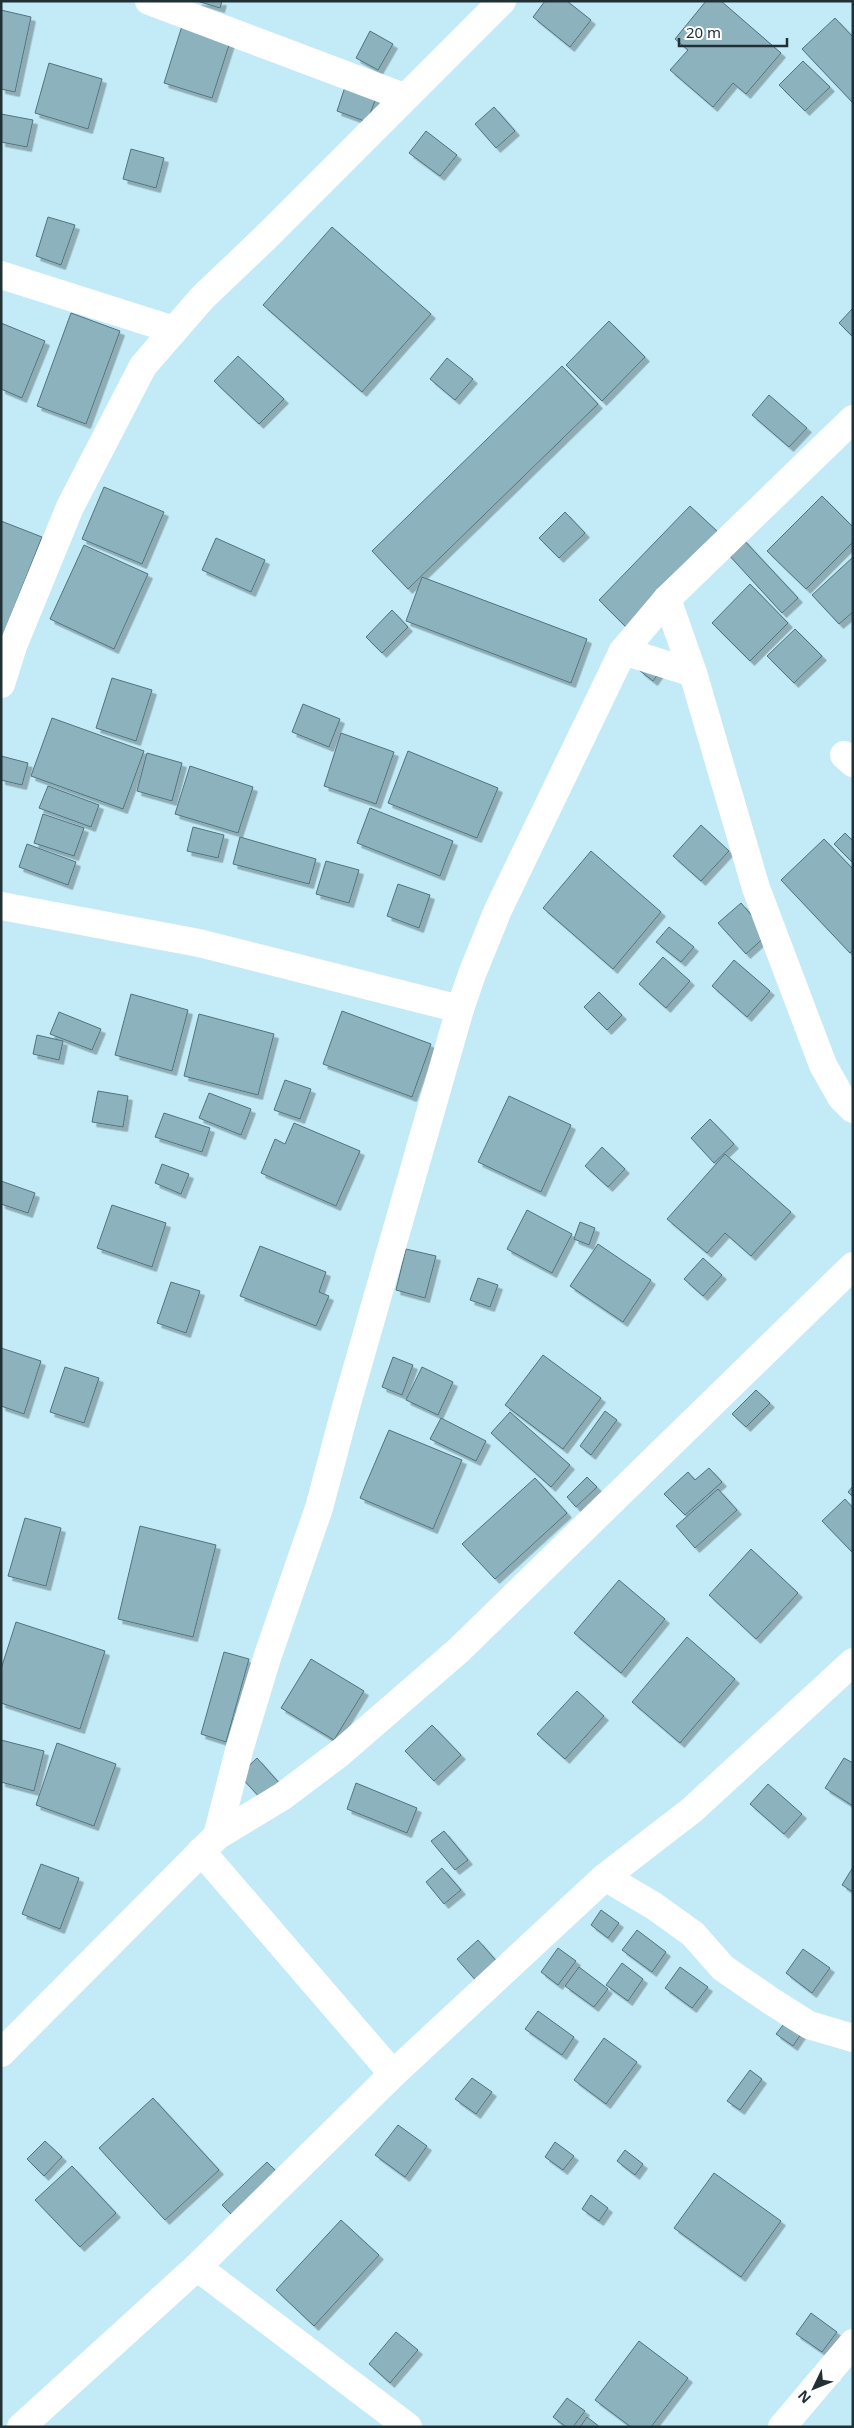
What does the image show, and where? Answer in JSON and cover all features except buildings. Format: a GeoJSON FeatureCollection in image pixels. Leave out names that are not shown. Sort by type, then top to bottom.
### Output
{"type":"FeatureCollection","features":[{"type":"Feature","properties":{"kind":"street"},"geometry":{"type":"LineString","coordinates":[[149,1],[404,97]]}},
{"type":"Feature","properties":{"kind":"street"},"geometry":{"type":"LineString","coordinates":[[1,684],[13,646],[70,507],[143,366],[203,297],[271,232],[502,1]]}},
{"type":"Feature","properties":{"kind":"street"},"geometry":{"type":"LineString","coordinates":[[1,275],[174,330]]}},
{"type":"Feature","properties":{"kind":"street"},"geometry":{"type":"LineString","coordinates":[[209,1844],[259,1685],[319,1508],[347,1403],[460,1009],[498,910],[623,651],[667,599],[853,419]]}},
{"type":"Feature","properties":{"kind":"street"},"geometry":{"type":"LineString","coordinates":[[667,599],[693,673],[756,888],[823,1065],[841,1097],[853,1109]]}},
{"type":"Feature","properties":{"kind":"street"},"geometry":{"type":"LineString","coordinates":[[623,651],[693,673]]}},
{"type":"Feature","properties":{"kind":"street"},"geometry":{"type":"LineString","coordinates":[[1,906],[199,943],[460,1009]]}},
{"type":"Feature","properties":{"kind":"street"},"geometry":{"type":"LineString","coordinates":[[3,2048],[209,1844],[283,1796],[333,1758],[459,1650],[853,1266]]}},
{"type":"Feature","properties":{"kind":"street"},"geometry":{"type":"LineString","coordinates":[[21,2427],[197,2267],[393,2074],[604,1877],[692,1810],[853,1662]]}},
{"type":"Feature","properties":{"kind":"street"},"geometry":{"type":"LineString","coordinates":[[209,1844],[393,2074]]}},
{"type":"Feature","properties":{"kind":"street"},"geometry":{"type":"LineString","coordinates":[[604,1877],[654,1906],[693,1934],[723,1968],[771,2001],[809,2025],[853,2038]]}},
{"type":"Feature","properties":{"kind":"street"},"geometry":{"type":"LineString","coordinates":[[197,2267],[408,2427]]}},
{"type":"Feature","properties":{"kind":"street"},"geometry":{"type":"LineString","coordinates":[[782,2427],[853,2343]]}}]}
